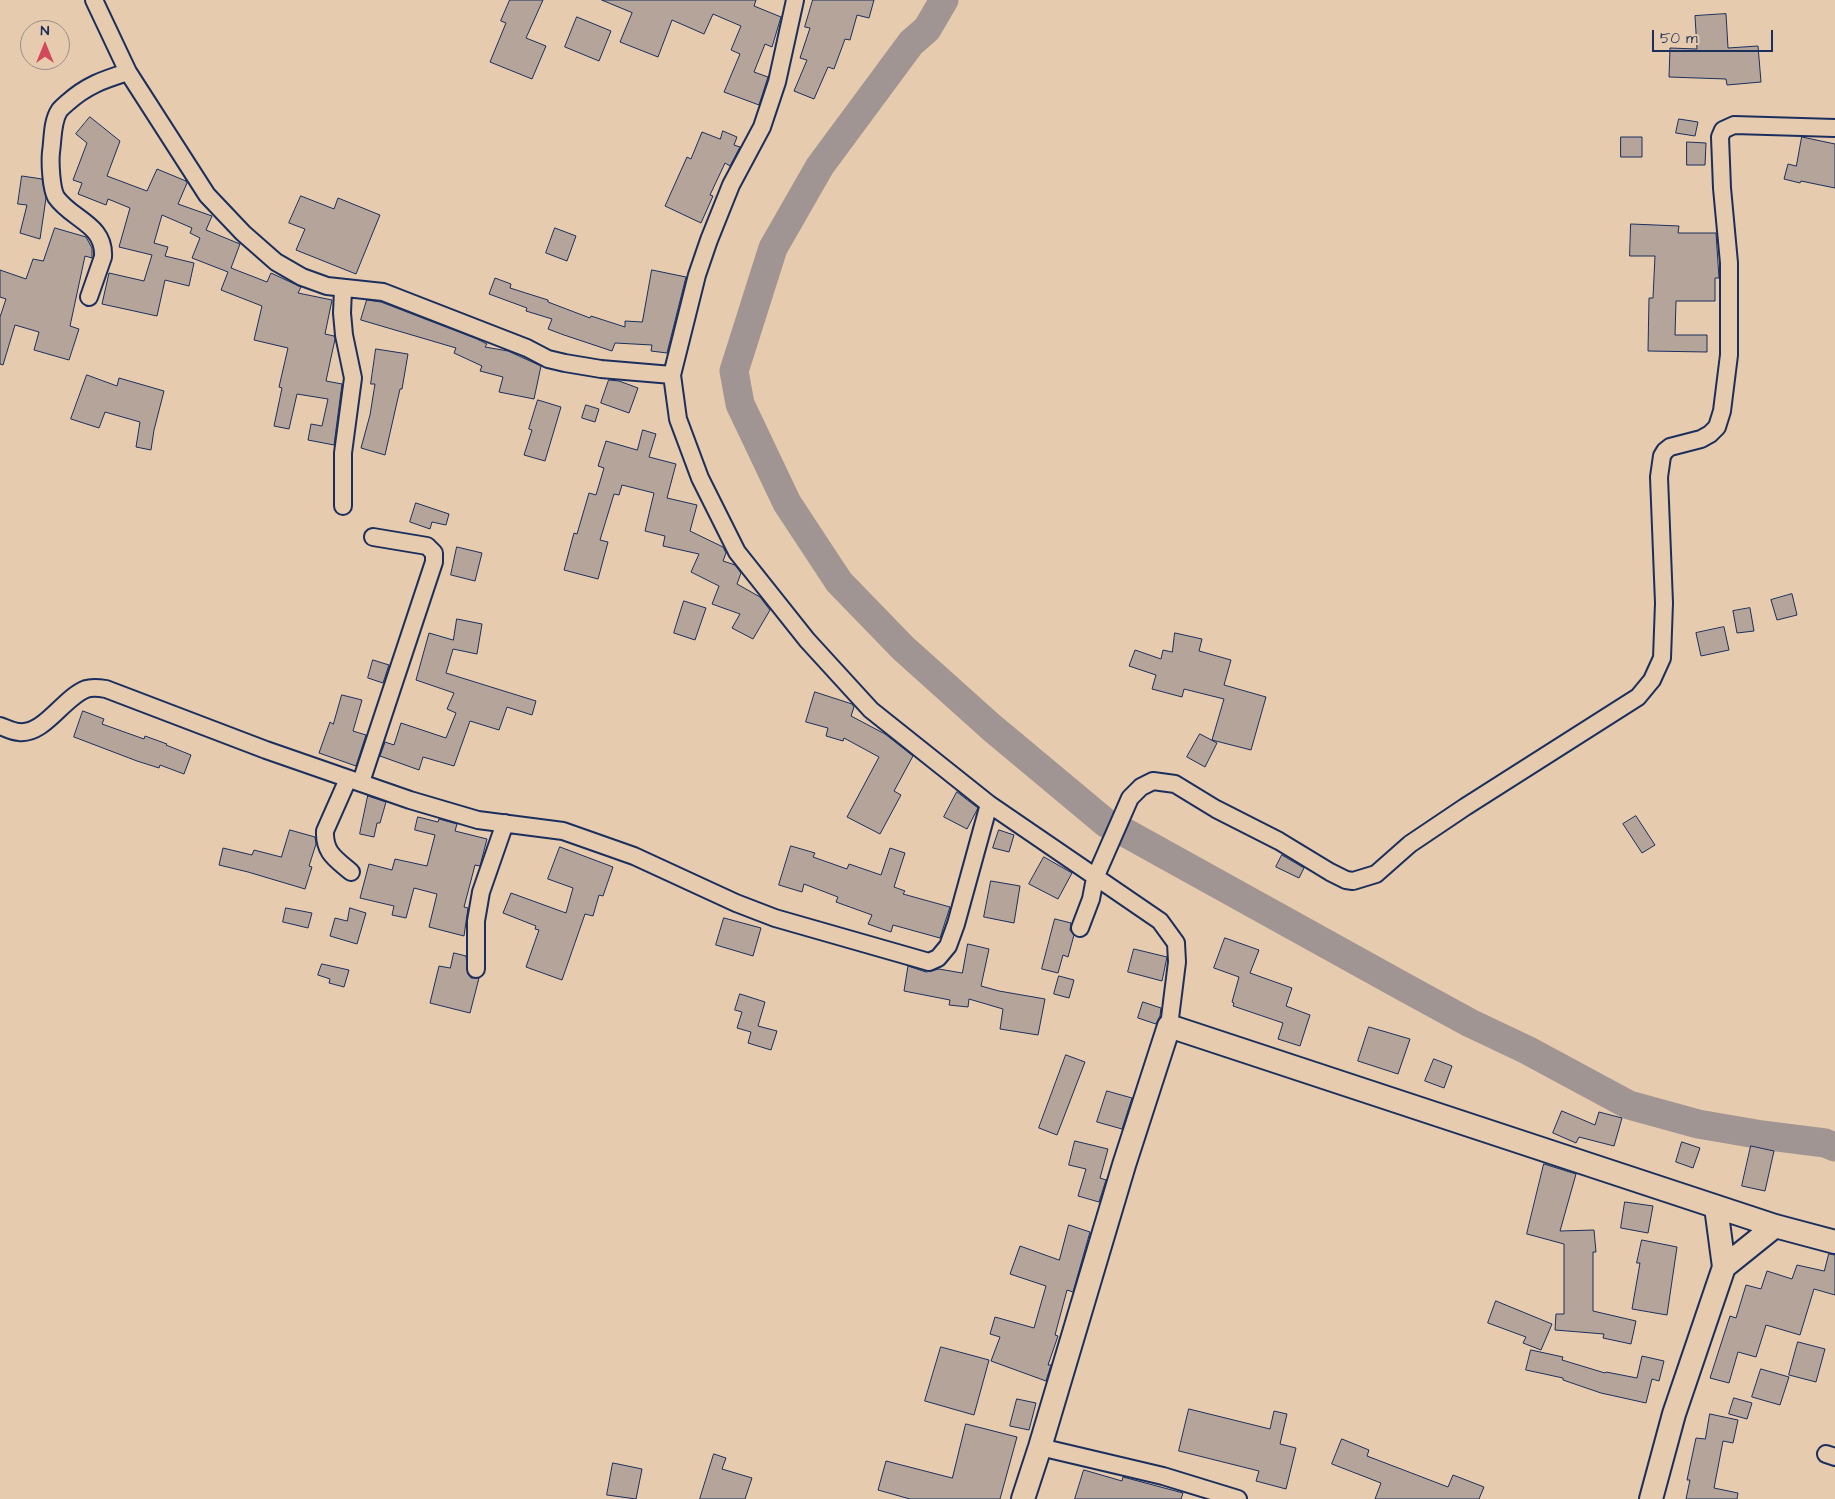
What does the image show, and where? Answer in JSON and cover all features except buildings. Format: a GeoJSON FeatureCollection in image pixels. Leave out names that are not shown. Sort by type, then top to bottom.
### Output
{"type":"FeatureCollection","features":[{"type":"Feature","properties":{"kind":"street"},"geometry":{"type":"LineString","coordinates":[[94,0],[128,72],[207,195],[243,233],[276,262],[302,277],[327,286],[383,292],[527,348],[548,359],[600,369],[672,375]]}},
{"type":"Feature","properties":{"kind":"street"},"geometry":{"type":"LineString","coordinates":[[795,0],[777,82],[762,128],[731,185],[696,275],[672,375],[678,419],[696,470],[736,552],[807,640],[871,710],[989,804],[1160,921],[1176,943],[1178,962],[1169,1026],[1124,1165],[1040,1448],[1023,1499]]}},
{"type":"Feature","properties":{"kind":"street"},"geometry":{"type":"LineString","coordinates":[[89,297],[104,251],[96,231],[70,211],[55,196],[50,162],[54,126],[59,110],[91,84],[128,72]]}},
{"type":"Feature","properties":{"kind":"street"},"geometry":{"type":"LineString","coordinates":[[1080,928],[1091,900],[1095,878],[1130,798],[1141,787],[1153,781],[1175,784],[1216,809],[1279,841],[1346,880],[1353,881],[1376,874],[1410,844],[1638,697],[1652,680],[1662,658],[1664,604],[1659,477],[1662,456],[1670,447],[1701,439],[1710,434],[1717,427],[1722,411],[1729,355],[1730,263],[1722,188],[1720,137],[1723,130],[1734,125],[1835,128]]}},
{"type":"Feature","properties":{"kind":"street"},"geometry":{"type":"LineString","coordinates":[[343,288],[342,313],[344,335],[353,378],[343,453],[343,506]]}},
{"type":"Feature","properties":{"kind":"street"},"geometry":{"type":"LineString","coordinates":[[350,872],[329,853],[325,831],[354,780],[434,562],[434,554],[427,546],[373,537]]}},
{"type":"Feature","properties":{"kind":"street"},"geometry":{"type":"LineString","coordinates":[[0,726],[18,732],[28,731],[40,726],[72,697],[88,688],[106,689],[266,750],[461,816],[563,831],[634,856],[736,903],[775,918],[928,962],[938,958],[948,946],[956,924],[989,804]]}},
{"type":"Feature","properties":{"kind":"street"},"geometry":{"type":"LineString","coordinates":[[476,969],[476,921],[480,899],[505,823]]}},
{"type":"Feature","properties":{"kind":"street"},"geometry":{"type":"LineString","coordinates":[[1169,1026],[1716,1207],[1775,1226],[1835,1242]]}},
{"type":"Feature","properties":{"kind":"street"},"geometry":{"type":"LineString","coordinates":[[1651,1499],[1674,1414],[1724,1267],[1716,1207]]}},
{"type":"Feature","properties":{"kind":"street"},"geometry":{"type":"LineString","coordinates":[[1724,1267],[1775,1226]]}},
{"type":"Feature","properties":{"kind":"street"},"geometry":{"type":"LineString","coordinates":[[1040,1448],[1163,1476],[1238,1499]]}},
{"type":"Feature","properties":{"kind":"waterway"},"geometry":{"type":"LineString","coordinates":[[944,0],[927,29],[911,43],[820,166],[773,248],[734,371],[740,404],[787,503],[839,582],[903,648],[991,727],[1106,823]]}},
{"type":"Feature","properties":{"kind":"waterway"},"geometry":{"type":"LineString","coordinates":[[1126,833],[1470,1023],[1527,1050],[1629,1105],[1698,1124],[1825,1143],[1835,1147]]}}]}
